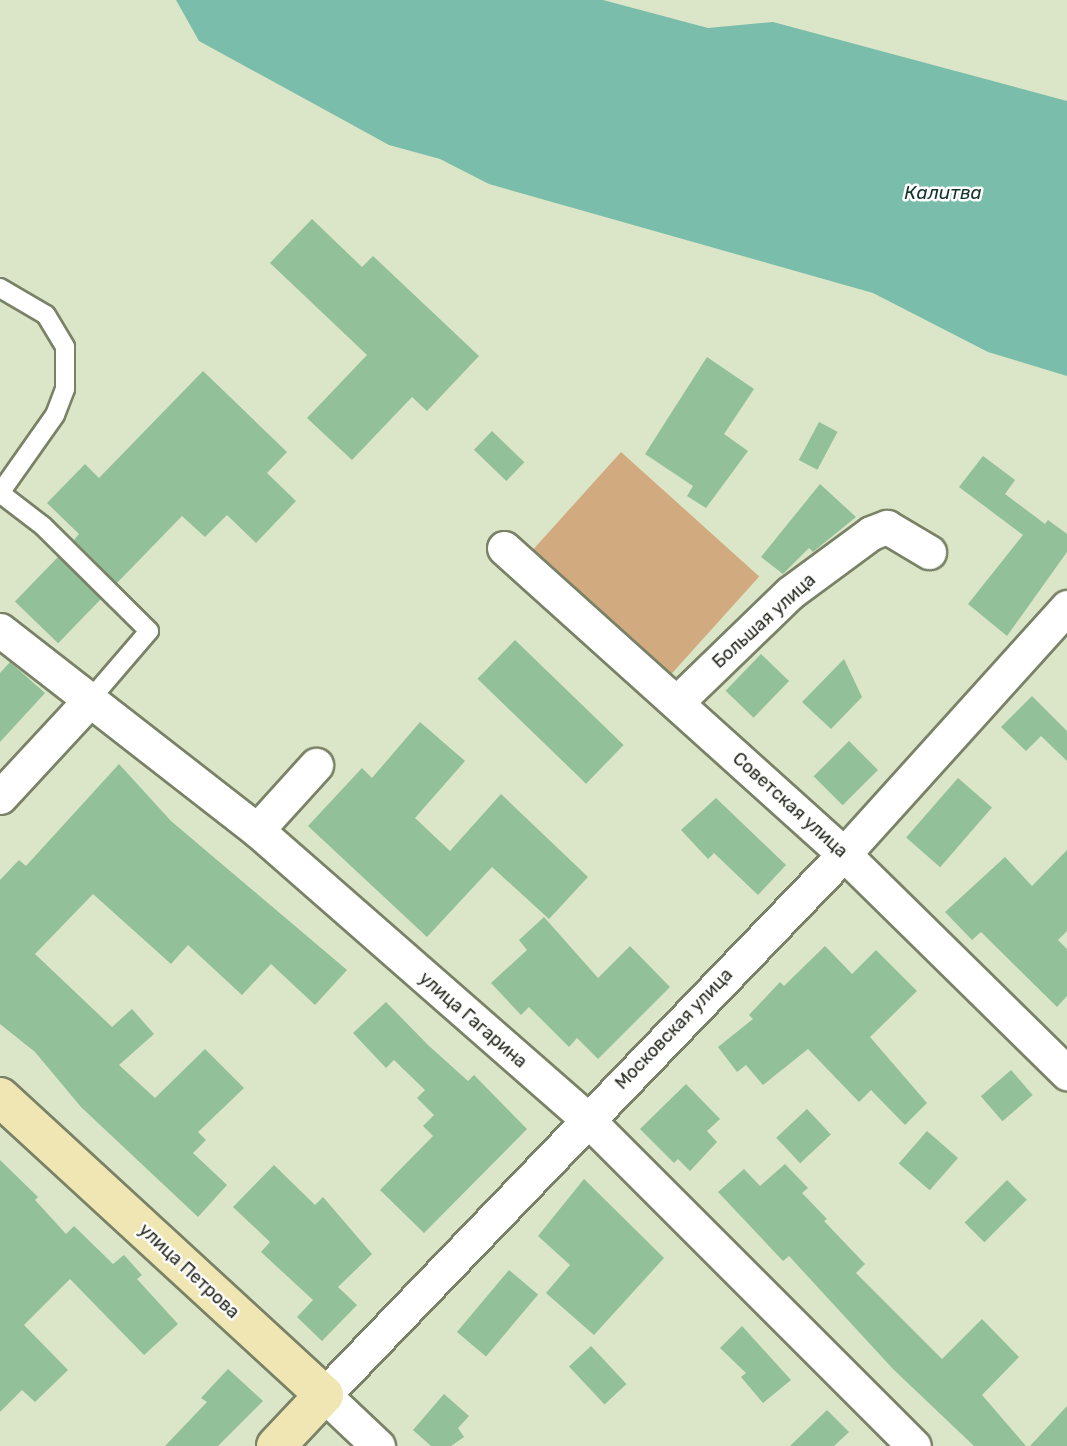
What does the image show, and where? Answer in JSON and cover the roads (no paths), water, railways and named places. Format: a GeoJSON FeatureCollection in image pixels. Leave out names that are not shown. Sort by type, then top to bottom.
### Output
{"type":"FeatureCollection","features":[{"type":"Feature","properties":{"kind":"street","name":"Большая улица"},"geometry":{"type":"LineString","coordinates":[[677,702],[791,592],[871,533],[887,527],[929,552]]}},
{"type":"Feature","properties":{"kind":"street","name":"Советская улица"},"geometry":{"type":"LineString","coordinates":[[504,548],[844,854],[1067,1073]]}},
{"type":"Feature","properties":{"kind":"street","name":"Московская улица"},"geometry":{"type":"LineString","coordinates":[[276,1446],[844,854],[1067,607]]}},
{"type":"Feature","properties":{"kind":"street","name":"улица Гагарина"},"geometry":{"type":"LineString","coordinates":[[0,631],[88,702],[257,830],[587,1119],[914,1446]]}},
{"type":"Feature","properties":{"kind":"street"},"geometry":{"type":"LineString","coordinates":[[0,797],[88,702]]}},
{"type":"Feature","properties":{"kind":"street"},"geometry":{"type":"LineString","coordinates":[[257,830],[316,765]]}},
{"type":"Feature","properties":{"kind":"street","name":"улица Петрова"},"geometry":{"type":"LineString","coordinates":[[0,1097],[378,1446]]}},
{"type":"Feature","properties":{"kind":"lane"},"geometry":{"type":"LineString","coordinates":[[0,288],[46,315],[65,346],[65,389],[55,415],[0,494],[43,526],[149,631],[88,702]]}},
{"type":"Feature","properties":{"kind":"water","name":"Калитва"},"geometry":{"type":"Polygon","coordinates":[[[176,0],[603,0],[708,28],[773,22],[1067,101],[1067,376],[988,352],[873,293],[489,184],[440,159],[389,145],[199,41],[176,0]]]}}]}
